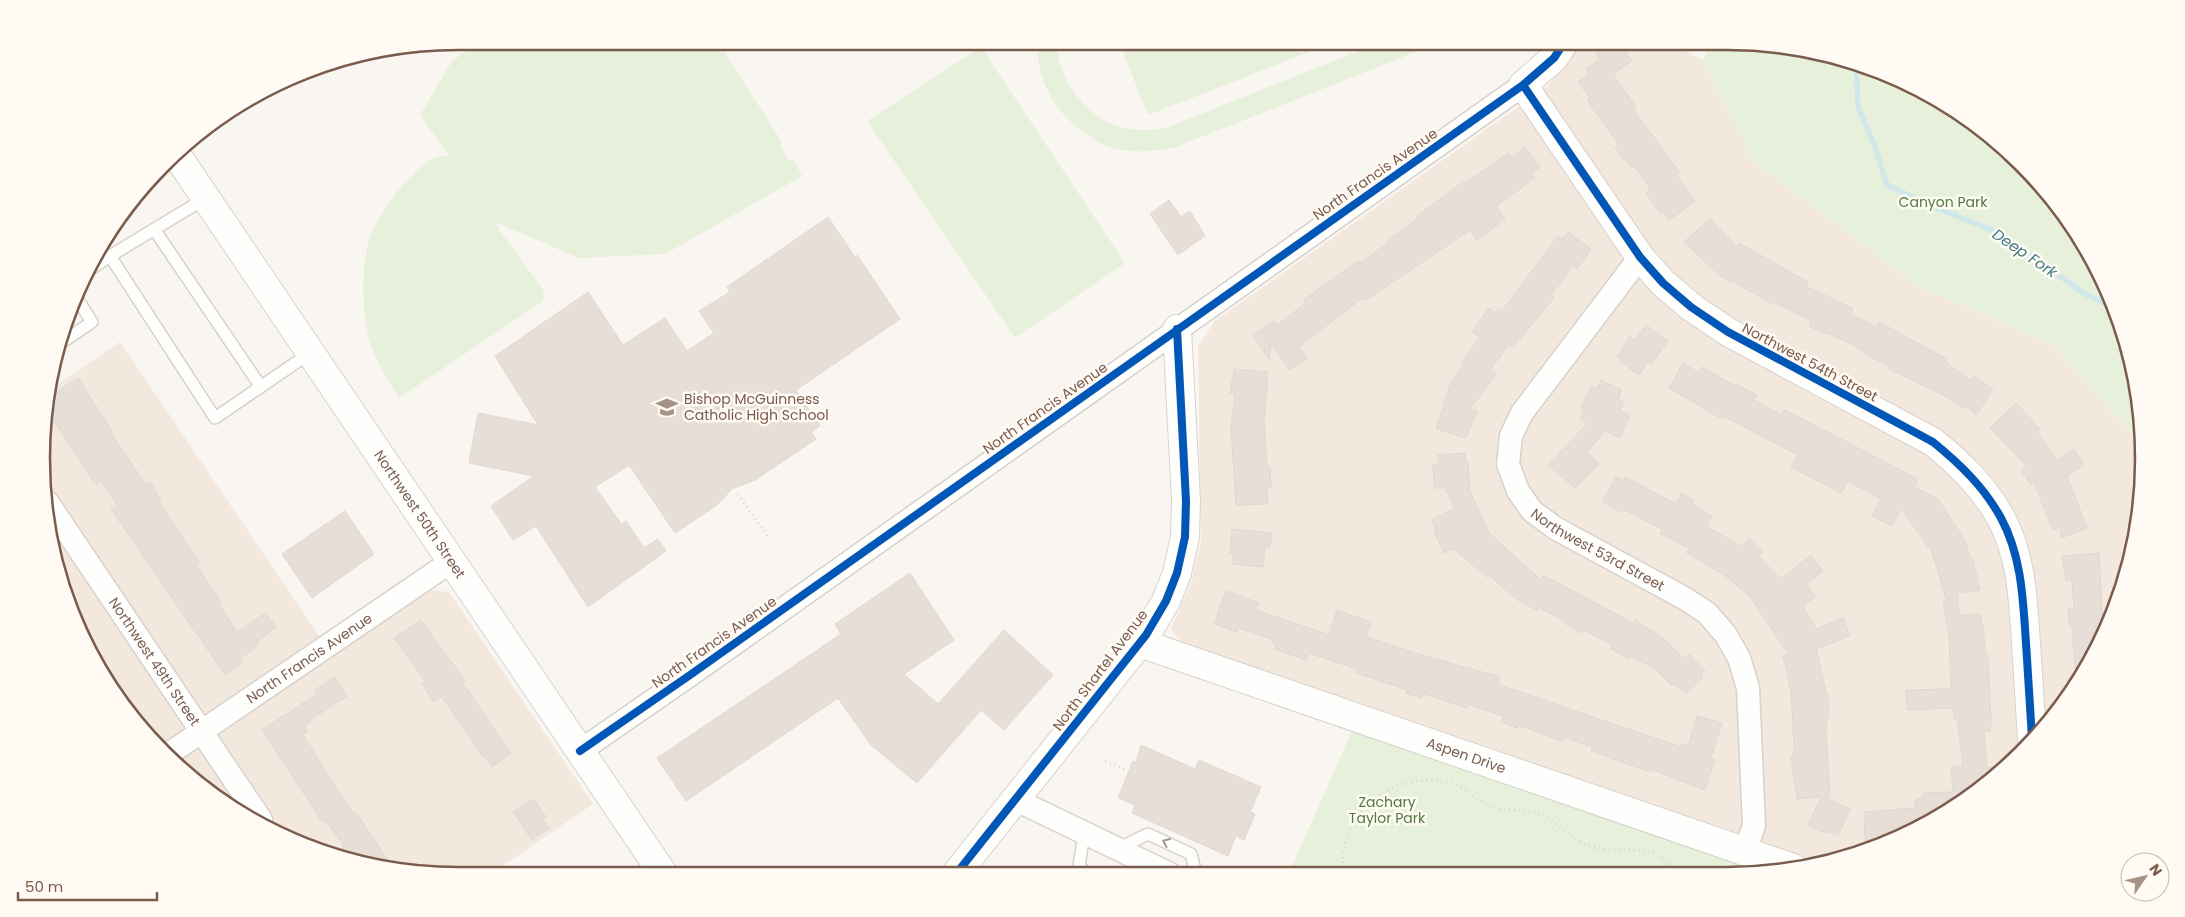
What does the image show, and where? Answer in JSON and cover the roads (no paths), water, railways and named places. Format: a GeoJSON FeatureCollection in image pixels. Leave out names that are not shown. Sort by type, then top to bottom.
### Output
{"type":"FeatureCollection","features":[{"type":"Feature","properties":{"kind":"street"},"geometry":{"type":"LineString","coordinates":[[1523,85],[1554,58],[1559,50]]}},
{"type":"Feature","properties":{"kind":"street","name":"Northwest 54th Street"},"geometry":{"type":"LineString","coordinates":[[1523,85],[1640,257],[1663,283],[1691,307],[1728,332],[1933,442],[1961,465],[1985,492],[2001,518],[2014,548],[2022,582],[2032,730]]}},
{"type":"Feature","properties":{"kind":"street","name":"North Francis Avenue"},"geometry":{"type":"LineString","coordinates":[[580,751],[1523,85]]}},
{"type":"Feature","properties":{"kind":"street","name":"Northwest 50th Street"},"geometry":{"type":"LineString","coordinates":[[180,160],[659,867]]}},
{"type":"Feature","properties":{"kind":"street","name":"Northwest 53rd Street"},"geometry":{"type":"LineString","coordinates":[[1640,257],[1522,413],[1511,436],[1508,464],[1518,491],[1532,511],[1555,528],[1684,598],[1707,614],[1726,635],[1739,658],[1748,688],[1754,825],[1745,852]]}},
{"type":"Feature","properties":{"kind":"street","name":"North Shartel Avenue"},"geometry":{"type":"LineString","coordinates":[[962,867],[1140,643],[1166,601],[1177,574],[1185,538],[1186,501],[1177,329]]}},
{"type":"Feature","properties":{"kind":"street","name":"Northwest 49th Street"},"geometry":{"type":"LineString","coordinates":[[53,510],[257,813]]}},
{"type":"Feature","properties":{"kind":"street","name":"North Francis Avenue"},"geometry":{"type":"LineString","coordinates":[[174,751],[452,562]]}},
{"type":"Feature","properties":{"kind":"street","name":"Aspen Drive"},"geometry":{"type":"LineString","coordinates":[[1140,643],[1781,864]]}},
{"type":"Feature","properties":{"kind":"street"},"geometry":{"type":"LineString","coordinates":[[1016,800],[1154,867]]}},
{"type":"Feature","properties":{"kind":"lane"},"geometry":{"type":"LineString","coordinates":[[100,263],[206,198]]}},
{"type":"Feature","properties":{"kind":"lane"},"geometry":{"type":"LineString","coordinates":[[154,229],[261,387]]}},
{"type":"Feature","properties":{"kind":"lane"},"geometry":{"type":"LineString","coordinates":[[110,256],[215,418],[310,353]]}},
{"type":"Feature","properties":{"kind":"lane"},"geometry":{"type":"LineString","coordinates":[[69,338],[92,322],[80,304]]}},
{"type":"Feature","properties":{"kind":"lane"},"geometry":{"type":"LineString","coordinates":[[1080,867],[1084,834]]}},
{"type":"Feature","properties":{"kind":"lane"},"geometry":{"type":"LineString","coordinates":[[1116,850],[1148,834],[1192,854],[1195,867]]}},
{"type":"Feature","properties":{"kind":"waterway","name":"Deep Fork"},"geometry":{"type":"LineString","coordinates":[[1856,72],[1858,107],[1874,144],[1887,185],[1931,206],[1997,232],[2088,296],[2104,302]]}},
{"type":"Feature","properties":{"kind":"place","name":"Bishop McGuinness Catholic High School"},"geometry":{"type":"Point","coordinates":[667,407]}},
{"type":"Feature","properties":{"kind":"park label","name":"Canyon Park"},"geometry":{"type":"Point","coordinates":[1943,202]}},
{"type":"Feature","properties":{"kind":"park label","name":"Zachary Taylor Park"},"geometry":{"type":"Point","coordinates":[1387,810]}}]}
